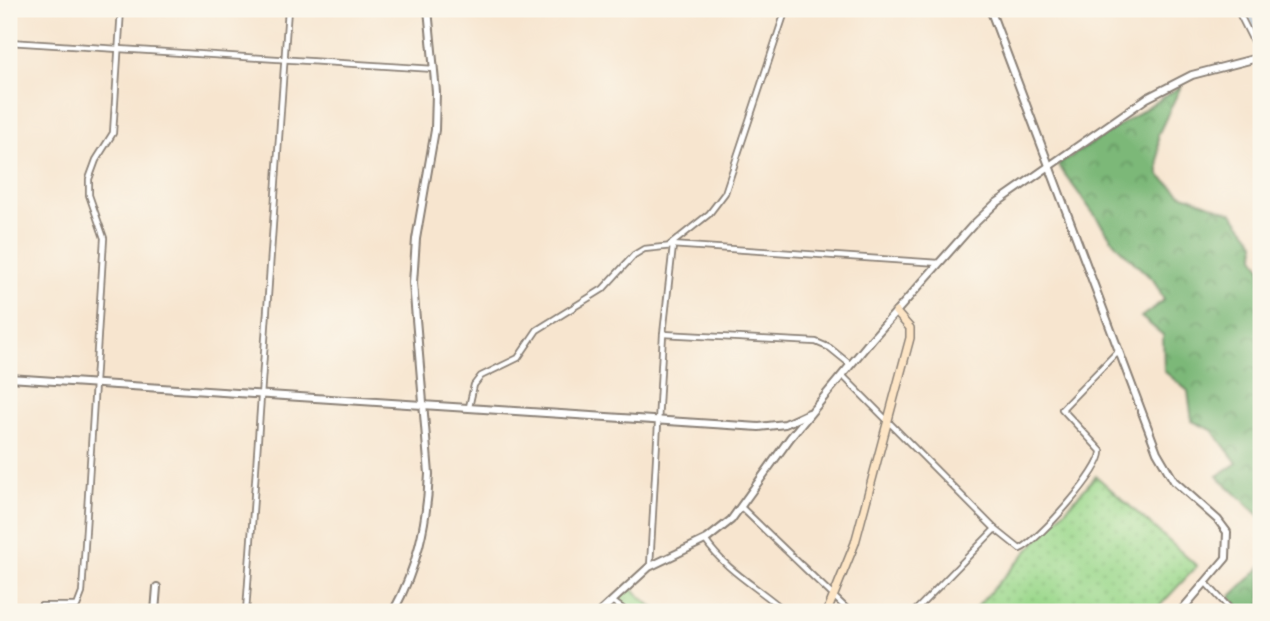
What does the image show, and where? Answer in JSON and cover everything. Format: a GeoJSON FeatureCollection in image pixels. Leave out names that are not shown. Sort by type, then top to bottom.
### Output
{"type":"FeatureCollection","features":[{"type":"Feature","properties":{"kind":"main road"},"geometry":{"type":"LineString","coordinates":[[827,612],[855,543],[910,338],[910,328],[896,312]]}},
{"type":"Feature","properties":{"kind":"street"},"geometry":{"type":"LineString","coordinates":[[36,612],[41,606],[69,608],[80,600],[104,238],[89,195],[89,179],[96,160],[113,133],[121,9]]}},
{"type":"Feature","properties":{"kind":"street"},"geometry":{"type":"LineString","coordinates":[[246,612],[288,9]]}},
{"type":"Feature","properties":{"kind":"street"},"geometry":{"type":"LineString","coordinates":[[393,612],[414,567],[425,525],[429,474],[414,303],[414,259],[435,130],[434,69],[428,9]]}},
{"type":"Feature","properties":{"kind":"street"},"geometry":{"type":"LineString","coordinates":[[649,567],[671,246],[709,214],[725,193],[786,9]]}},
{"type":"Feature","properties":{"kind":"street"},"geometry":{"type":"LineString","coordinates":[[990,9],[1147,431],[1174,481],[1218,520],[1227,533],[1226,558],[1180,612]]}},
{"type":"Feature","properties":{"kind":"street"},"geometry":{"type":"LineString","coordinates":[[600,612],[649,567],[704,540],[741,507],[842,375],[939,263],[995,204],[1147,98],[1192,75],[1261,57],[1237,9]]}},
{"type":"Feature","properties":{"kind":"street"},"geometry":{"type":"LineString","coordinates":[[9,42],[434,69]]}},
{"type":"Feature","properties":{"kind":"street"},"geometry":{"type":"LineString","coordinates":[[469,407],[474,385],[481,376],[518,358],[537,330],[603,289],[634,254],[643,249],[671,246],[939,263]]}},
{"type":"Feature","properties":{"kind":"street"},"geometry":{"type":"LineString","coordinates":[[663,334],[816,342],[830,348],[851,365]]}},
{"type":"Feature","properties":{"kind":"street"},"geometry":{"type":"LineString","coordinates":[[842,375],[995,529],[1023,549],[1093,474],[1101,451],[1062,409],[1117,352]]}},
{"type":"Feature","properties":{"kind":"street"},"geometry":{"type":"LineString","coordinates":[[9,378],[772,427],[794,422],[813,410]]}},
{"type":"Feature","properties":{"kind":"street"},"geometry":{"type":"LineString","coordinates":[[741,507],[849,612]]}},
{"type":"Feature","properties":{"kind":"street"},"geometry":{"type":"LineString","coordinates":[[915,612],[995,529]]}},
{"type":"Feature","properties":{"kind":"street"},"geometry":{"type":"LineString","coordinates":[[704,540],[719,561],[736,576],[761,590],[786,612]]}},
{"type":"Feature","properties":{"kind":"street"},"geometry":{"type":"LineString","coordinates":[[1206,583],[1233,612]]}},
{"type":"Feature","properties":{"kind":"street"},"geometry":{"type":"LineString","coordinates":[[155,612],[157,587]]}},
{"type":"Feature","properties":{"kind":"street"},"geometry":{"type":"LineString","coordinates":[[611,601],[627,612]]}},
{"type":"Feature","properties":{"kind":"green space"},"geometry":{"type":"Polygon","coordinates":[[[1181,86],[1158,135],[1159,175],[1181,194],[1232,213],[1255,242],[1255,258],[1261,268],[1261,517],[1217,476],[1237,463],[1212,430],[1192,421],[1188,391],[1164,371],[1163,335],[1141,317],[1164,300],[1154,281],[1118,247],[1058,165],[1181,86]]]}},
{"type":"Feature","properties":{"kind":"green space"},"geometry":{"type":"Polygon","coordinates":[[[1096,476],[1197,566],[1154,612],[972,612],[1096,476]]]}},
{"type":"Feature","properties":{"kind":"green space"},"geometry":{"type":"Polygon","coordinates":[[[1261,567],[1261,612],[1243,612],[1230,597],[1261,567]]]}},
{"type":"Feature","properties":{"kind":"green space"},"geometry":{"type":"Polygon","coordinates":[[[629,586],[658,612],[606,612],[629,586]]]}},
{"type":"Feature","properties":{"kind":"waterway"},"geometry":{"type":"LineString","coordinates":[[1247,9],[1261,38]]}}]}
